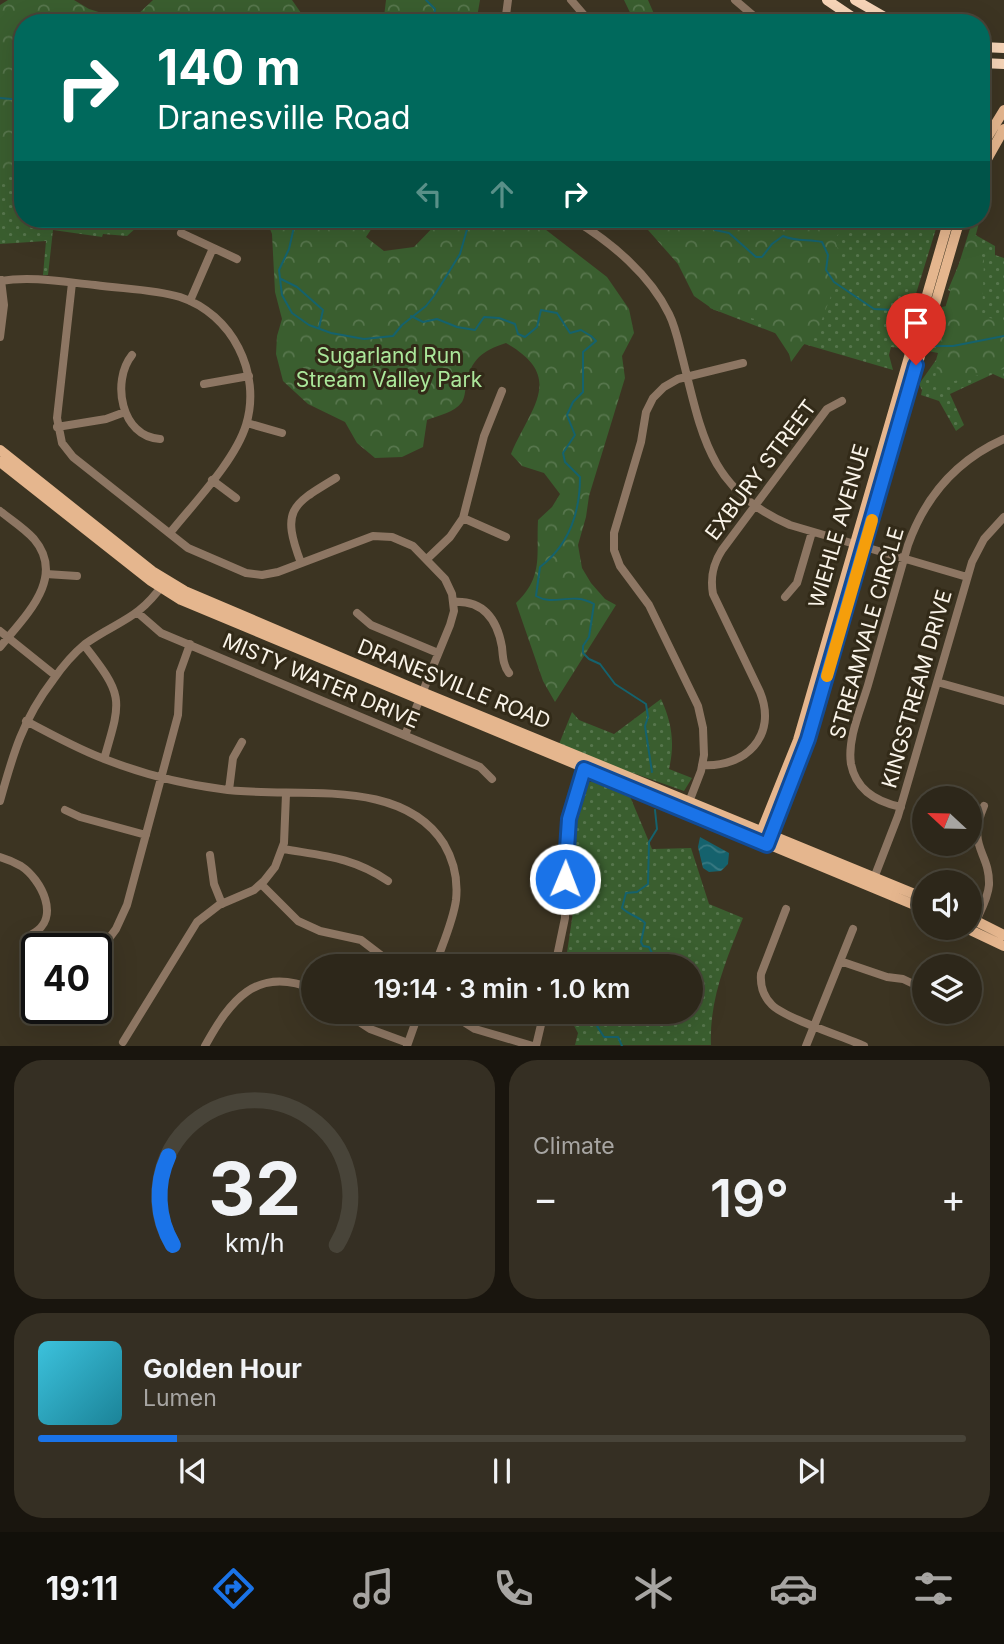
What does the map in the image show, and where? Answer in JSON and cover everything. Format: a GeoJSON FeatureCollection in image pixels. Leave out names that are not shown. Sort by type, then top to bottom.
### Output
{"type":"FeatureCollection","features":[{"type":"Feature","properties":{"kind":"highway"},"geometry":{"type":"LineString","coordinates":[[827,0],[848,14]]}},
{"type":"Feature","properties":{"kind":"highway"},"geometry":{"type":"LineString","coordinates":[[855,0],[879,14]]}},
{"type":"Feature","properties":{"kind":"main road"},"geometry":{"type":"LineString","coordinates":[[990,133],[1004,110]]}},
{"type":"Feature","properties":{"kind":"main road"},"geometry":{"type":"LineString","coordinates":[[990,153],[1004,128]]}},
{"type":"Feature","properties":{"kind":"main road","name":"WIEHLE AVENUE"},"geometry":{"type":"LineString","coordinates":[[928,308],[947,228]]}},
{"type":"Feature","properties":{"kind":"main road","name":"WIEHLE AVENUE"},"geometry":{"type":"LineString","coordinates":[[764,838],[804,751],[911,365],[957,228]]}},
{"type":"Feature","properties":{"kind":"main road","name":"DRANESVILLE ROAD"},"geometry":{"type":"LineString","coordinates":[[0,450],[163,584]]}},
{"type":"Feature","properties":{"kind":"main road","name":"DRANESVILLE ROAD"},"geometry":{"type":"LineString","coordinates":[[0,462],[163,584],[421,696],[764,838],[912,904]]}},
{"type":"Feature","properties":{"kind":"main road","name":"WIEHLE AVENUE"},"geometry":{"type":"LineString","coordinates":[[764,838],[859,546]]}},
{"type":"Feature","properties":{"kind":"main road"},"geometry":{"type":"LineString","coordinates":[[749,827],[761,819],[798,740]]}},
{"type":"Feature","properties":{"kind":"main road","name":"DRANESVILLE ROAD"},"geometry":{"type":"LineString","coordinates":[[586,764],[689,802],[749,827],[764,838],[912,893]]}},
{"type":"Feature","properties":{"kind":"main road"},"geometry":{"type":"LineString","coordinates":[[982,924],[1004,935]]}},
{"type":"Feature","properties":{"kind":"main road"},"geometry":{"type":"LineString","coordinates":[[982,936],[1004,946]]}},
{"type":"Feature","properties":{"kind":"street"},"geometry":{"type":"LineString","coordinates":[[571,0],[583,14]]}},
{"type":"Feature","properties":{"kind":"street"},"geometry":{"type":"LineString","coordinates":[[735,0],[749,14]]}},
{"type":"Feature","properties":{"kind":"street"},"geometry":{"type":"LineString","coordinates":[[585,228],[625,258],[664,305],[673,324],[700,429],[709,452],[724,476],[754,506],[778,520],[812,532],[967,577]]}},
{"type":"Feature","properties":{"kind":"street"},"geometry":{"type":"LineString","coordinates":[[181,233],[237,259]]}},
{"type":"Feature","properties":{"kind":"street"},"geometry":{"type":"LineString","coordinates":[[190,301],[214,248]]}},
{"type":"Feature","properties":{"kind":"street"},"geometry":{"type":"LineString","coordinates":[[0,337],[5,305],[1,281],[31,279],[167,294],[190,301],[215,317],[231,334],[242,354],[249,376],[250,402],[247,423],[239,444],[170,533]]}},
{"type":"Feature","properties":{"kind":"street"},"geometry":{"type":"LineString","coordinates":[[72,283],[57,427],[62,443],[73,457],[197,553],[246,573],[270,574],[365,538],[379,536],[402,540],[427,559],[445,579],[453,602],[450,625],[405,734]]}},
{"type":"Feature","properties":{"kind":"street"},"geometry":{"type":"LineString","coordinates":[[132,355],[125,368],[122,398],[125,412],[134,426],[145,435],[160,439]]}},
{"type":"Feature","properties":{"kind":"street"},"geometry":{"type":"LineString","coordinates":[[689,802],[702,765],[703,728],[698,706],[649,605],[620,566],[613,542],[615,525],[641,442],[649,405],[664,387],[687,377],[743,363]]}},
{"type":"Feature","properties":{"kind":"street"},"geometry":{"type":"LineString","coordinates":[[204,384],[249,376]]}},
{"type":"Feature","properties":{"kind":"street"},"geometry":{"type":"LineString","coordinates":[[427,559],[450,537],[463,518],[484,436],[502,391]]}},
{"type":"Feature","properties":{"kind":"street","name":"EXBURY STREET"},"geometry":{"type":"LineString","coordinates":[[702,765],[724,765],[744,755],[756,743],[765,721],[763,697],[716,601],[712,579],[718,556],[827,409],[842,401]]}},
{"type":"Feature","properties":{"kind":"street"},"geometry":{"type":"LineString","coordinates":[[57,427],[106,419],[125,412]]}},
{"type":"Feature","properties":{"kind":"street"},"geometry":{"type":"LineString","coordinates":[[247,423],[282,433]]}},
{"type":"Feature","properties":{"kind":"street","name":"STREAMVALE CIRCLE"},"geometry":{"type":"LineString","coordinates":[[901,807],[876,799],[862,788],[855,775],[850,755],[854,734],[904,559],[918,521],[943,482],[974,455],[1004,439]]}},
{"type":"Feature","properties":{"kind":"street"},"geometry":{"type":"LineString","coordinates":[[301,563],[290,531],[292,515],[305,497],[336,478]]}},
{"type":"Feature","properties":{"kind":"street"},"geometry":{"type":"LineString","coordinates":[[212,480],[236,498]]}},
{"type":"Feature","properties":{"kind":"street"},"geometry":{"type":"LineString","coordinates":[[0,511],[36,542],[44,557],[46,574],[40,595],[0,647]]}},
{"type":"Feature","properties":{"kind":"street","name":"KINGSTREAM DRIVE"},"geometry":{"type":"LineString","coordinates":[[874,877],[901,807],[967,577],[984,539],[1004,517]]}},
{"type":"Feature","properties":{"kind":"street"},"geometry":{"type":"LineString","coordinates":[[463,518],[506,537]]}},
{"type":"Feature","properties":{"kind":"street"},"geometry":{"type":"LineString","coordinates":[[785,597],[797,583],[812,532]]}},
{"type":"Feature","properties":{"kind":"street"},"geometry":{"type":"LineString","coordinates":[[46,574],[77,576]]}},
{"type":"Feature","properties":{"kind":"street"},"geometry":{"type":"LineString","coordinates":[[0,801],[15,748],[26,721],[56,676],[84,645],[138,613],[163,584]]}},
{"type":"Feature","properties":{"kind":"street"},"geometry":{"type":"LineString","coordinates":[[453,602],[473,603],[490,616],[498,632],[503,663],[509,673]]}},
{"type":"Feature","properties":{"kind":"street","name":"MISTY WATER DRIVE"},"geometry":{"type":"LineString","coordinates":[[138,613],[156,630],[480,767],[492,779]]}},
{"type":"Feature","properties":{"kind":"street"},"geometry":{"type":"LineString","coordinates":[[357,613],[367,623],[438,653]]}},
{"type":"Feature","properties":{"kind":"street"},"geometry":{"type":"LineString","coordinates":[[0,631],[56,676]]}},
{"type":"Feature","properties":{"kind":"street"},"geometry":{"type":"LineString","coordinates":[[112,935],[122,917],[146,835],[178,715],[180,672],[190,644]]}},
{"type":"Feature","properties":{"kind":"street"},"geometry":{"type":"LineString","coordinates":[[84,645],[108,676],[115,691],[116,715],[104,759]]}},
{"type":"Feature","properties":{"kind":"street"},"geometry":{"type":"LineString","coordinates":[[937,682],[1004,701]]}},
{"type":"Feature","properties":{"kind":"street"},"geometry":{"type":"LineString","coordinates":[[26,721],[104,759],[161,776],[229,790],[380,799],[408,811],[438,836],[452,860],[457,887],[453,912],[439,954]]}},
{"type":"Feature","properties":{"kind":"street"},"geometry":{"type":"LineString","coordinates":[[229,790],[233,758],[242,742]]}},
{"type":"Feature","properties":{"kind":"street"},"geometry":{"type":"LineString","coordinates":[[558,954],[565,918],[568,827],[586,764]]}},
{"type":"Feature","properties":{"kind":"street"},"geometry":{"type":"LineString","coordinates":[[123,1042],[190,932],[206,914],[261,884],[275,867],[283,849],[286,794]]}},
{"type":"Feature","properties":{"kind":"street"},"geometry":{"type":"LineString","coordinates":[[982,901],[989,887],[977,839],[978,823],[984,806]]}},
{"type":"Feature","properties":{"kind":"street"},"geometry":{"type":"LineString","coordinates":[[65,810],[80,817],[146,835]]}},
{"type":"Feature","properties":{"kind":"street"},"geometry":{"type":"LineString","coordinates":[[283,849],[337,857],[365,866],[388,881]]}},
{"type":"Feature","properties":{"kind":"street"},"geometry":{"type":"LineString","coordinates":[[210,855],[214,884],[222,904]]}},
{"type":"Feature","properties":{"kind":"street"},"geometry":{"type":"LineString","coordinates":[[0,857],[27,871],[45,899],[47,919],[34,933]]}},
{"type":"Feature","properties":{"kind":"street"},"geometry":{"type":"LineString","coordinates":[[261,884],[298,921],[320,931],[361,940],[379,954]]}},
{"type":"Feature","properties":{"kind":"street"},"geometry":{"type":"LineString","coordinates":[[786,909],[762,967],[761,985],[766,998],[774,1007],[864,1045]]}},
{"type":"Feature","properties":{"kind":"street"},"geometry":{"type":"LineString","coordinates":[[806,1045],[853,929]]}},
{"type":"Feature","properties":{"kind":"street"},"geometry":{"type":"LineString","coordinates":[[840,961],[912,983]]}},
{"type":"Feature","properties":{"kind":"street"},"geometry":{"type":"LineString","coordinates":[[205,1045],[225,1010],[248,991],[260,985],[279,982],[301,984]]}},
{"type":"Feature","properties":{"kind":"street"},"geometry":{"type":"LineString","coordinates":[[362,1024],[408,1044],[415,1024]]}},
{"type":"Feature","properties":{"kind":"street"},"geometry":{"type":"LineString","coordinates":[[464,1024],[485,1033],[535,1045],[541,1024]]}},
{"type":"Feature","properties":{"kind":"green space"},"geometry":{"type":"Polygon","coordinates":[[[8,0],[74,0],[105,14],[14,14],[14,173],[0,174],[0,5],[8,0]]]}},
{"type":"Feature","properties":{"kind":"green space"},"geometry":{"type":"Polygon","coordinates":[[[153,0],[292,0],[302,14],[138,14],[153,0]]]}},
{"type":"Feature","properties":{"kind":"green space"},"geometry":{"type":"Polygon","coordinates":[[[386,0],[480,0],[478,14],[384,14],[386,0]]]}},
{"type":"Feature","properties":{"kind":"green space"},"geometry":{"type":"Polygon","coordinates":[[[624,0],[648,0],[654,14],[631,14],[624,0]]]}},
{"type":"Feature","properties":{"kind":"green space"},"geometry":{"type":"Polygon","coordinates":[[[0,12],[14,19],[14,228],[136,228],[127,236],[103,234],[102,237],[53,230],[48,275],[43,275],[46,241],[0,244],[0,12]]]}},
{"type":"Feature","properties":{"kind":"green space","name":"Sugarland Run Stream Valley Park"},"geometry":{"type":"Polygon","coordinates":[[[270,228],[372,228],[366,237],[384,251],[414,247],[432,228],[544,228],[607,277],[629,309],[634,333],[622,356],[625,378],[589,496],[578,545],[582,568],[591,583],[605,599],[616,605],[555,702],[543,681],[516,603],[535,575],[538,520],[552,507],[560,494],[544,473],[522,466],[511,454],[538,394],[539,381],[535,368],[506,343],[490,349],[479,357],[471,369],[464,398],[459,406],[427,420],[423,447],[402,457],[375,458],[357,443],[345,422],[308,404],[283,381],[276,354],[282,319],[275,292],[270,228]]]}},
{"type":"Feature","properties":{"kind":"green space"},"geometry":{"type":"Polygon","coordinates":[[[646,228],[841,228],[835,240],[843,265],[817,332],[791,357],[768,322],[714,310],[694,296],[678,264],[646,228]]]}},
{"type":"Feature","properties":{"kind":"green space"},"geometry":{"type":"Polygon","coordinates":[[[741,228],[936,228],[909,310],[900,348],[891,347],[889,355],[893,370],[804,344],[791,362],[785,337],[710,308],[686,250],[741,228]]]}},
{"type":"Feature","properties":{"kind":"green space"},"geometry":{"type":"Polygon","coordinates":[[[970,228],[978,228],[975,238],[984,261],[982,317],[1004,320],[1004,369],[934,386],[946,305],[970,228]]]}},
{"type":"Feature","properties":{"kind":"green space"},"geometry":{"type":"Polygon","coordinates":[[[972,233],[995,246],[995,255],[1004,258],[1004,379],[993,374],[950,394],[964,425],[956,431],[939,401],[921,395],[919,384],[936,360],[938,353],[928,351],[942,307],[951,305],[954,293],[948,290],[972,233]]]}},
{"type":"Feature","properties":{"kind":"green space"},"geometry":{"type":"Polygon","coordinates":[[[661,699],[671,733],[669,769],[692,778],[684,791],[633,773],[631,778],[557,749],[572,712],[579,720],[614,734],[661,699]]]}},
{"type":"Feature","properties":{"kind":"green space"},"geometry":{"type":"Polygon","coordinates":[[[597,781],[629,794],[652,849],[691,848],[709,904],[743,918],[716,996],[711,1045],[575,1045],[578,1033],[573,1024],[703,1024],[703,954],[567,954],[573,912],[574,820],[583,783],[597,781]]]}},
{"type":"Feature","properties":{"kind":"water"},"geometry":{"type":"Polygon","coordinates":[[[700,837],[729,853],[728,864],[721,871],[709,872],[703,868],[698,847],[700,837]]]}},
{"type":"Feature","properties":{"kind":"waterway"},"geometry":{"type":"LineString","coordinates":[[426,0],[435,9],[434,14]]}},
{"type":"Feature","properties":{"kind":"waterway"},"geometry":{"type":"LineString","coordinates":[[0,98],[14,99]]}},
{"type":"Feature","properties":{"kind":"waterway"},"geometry":{"type":"LineString","coordinates":[[294,228],[289,249],[279,270],[282,295],[292,313],[309,325],[331,333],[364,339],[393,336],[426,306],[460,254],[467,228]]}},
{"type":"Feature","properties":{"kind":"waterway"},"geometry":{"type":"LineString","coordinates":[[713,228],[729,233],[756,257],[762,257],[772,244],[783,236],[822,242],[828,255],[826,270],[834,282],[874,309],[895,310],[898,332],[903,341]]}},
{"type":"Feature","properties":{"kind":"waterway"},"geometry":{"type":"LineString","coordinates":[[281,279],[297,287],[323,310],[319,328]]}},
{"type":"Feature","properties":{"kind":"waterway"},"geometry":{"type":"LineString","coordinates":[[411,316],[423,322],[437,319],[457,327],[475,330],[484,317],[499,318],[515,324],[518,334],[525,337],[537,327],[541,310],[557,313],[570,333],[581,330],[596,341],[583,352],[583,392],[573,402],[567,415],[575,435],[563,453],[565,462],[580,477],[578,503],[565,538],[540,567],[536,596],[550,600],[586,600],[594,604],[589,637],[583,646],[583,653],[600,664],[615,684],[646,704],[648,717],[645,726],[652,772]]}},
{"type":"Feature","properties":{"kind":"waterway"},"geometry":{"type":"LineString","coordinates":[[931,346],[953,346],[1004,336]]}},
{"type":"Feature","properties":{"kind":"waterway"},"geometry":{"type":"LineString","coordinates":[[652,954],[649,947],[643,946],[641,942],[645,923],[622,908],[626,893],[637,892],[648,884],[649,842],[657,829],[655,810]]}},
{"type":"Feature","properties":{"kind":"waterway"},"geometry":{"type":"LineString","coordinates":[[601,1024],[597,1026],[604,1037],[618,1037],[622,1046]]}},
{"type":"Feature","properties":{"kind":"slow traffic"},"geometry":{"type":"LineString","coordinates":[[827,676],[872,520]]}},
{"type":"Feature","properties":{"kind":"route"},"geometry":{"type":"LineString","coordinates":[[565,879],[566,836],[572,803],[584,769],[767,845],[808,739],[916,365]]}}]}
